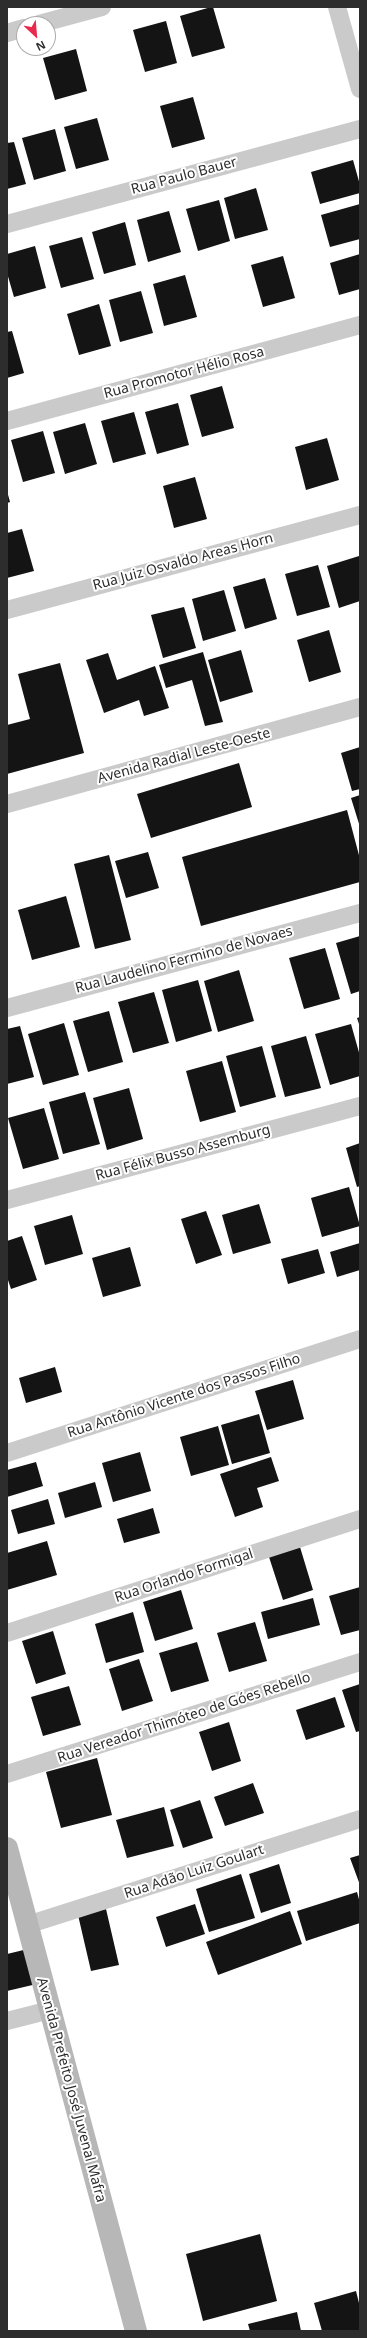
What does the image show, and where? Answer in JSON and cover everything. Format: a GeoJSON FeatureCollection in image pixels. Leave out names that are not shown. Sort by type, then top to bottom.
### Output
{"type":"FeatureCollection","features":[{"type":"Feature","properties":{"kind":"main road","name":"Avenida Prefeito José Juvenal Mafra"},"geometry":{"type":"LineString","coordinates":[[7,1848],[136,2331]]}},
{"type":"Feature","properties":{"kind":"street"},"geometry":{"type":"LineString","coordinates":[[56,19],[102,7]]}},
{"type":"Feature","properties":{"kind":"street"},"geometry":{"type":"LineString","coordinates":[[337,7],[360,90]]}},
{"type":"Feature","properties":{"kind":"street","name":"Rua Paulo Bauer"},"geometry":{"type":"LineString","coordinates":[[7,224],[360,129]]}},
{"type":"Feature","properties":{"kind":"street","name":"Rua Promotor Hélio Rosa"},"geometry":{"type":"LineString","coordinates":[[7,421],[360,325]]}},
{"type":"Feature","properties":{"kind":"street","name":"Rua Juiz Osvaldo Areas Horn"},"geometry":{"type":"LineString","coordinates":[[7,610],[360,514]]}},
{"type":"Feature","properties":{"kind":"street","name":"Avenida Radial Leste-Oeste"},"geometry":{"type":"LineString","coordinates":[[7,804],[360,708]]}},
{"type":"Feature","properties":{"kind":"street","name":"Rua Laudelino Fermino de Novaes"},"geometry":{"type":"LineString","coordinates":[[7,1008],[360,912]]}},
{"type":"Feature","properties":{"kind":"street","name":"Rua Félix Busso Assemburg"},"geometry":{"type":"LineString","coordinates":[[7,1200],[360,1106]]}},
{"type":"Feature","properties":{"kind":"street","name":"Rua Antônio Vicente dos Passos Filho"},"geometry":{"type":"LineString","coordinates":[[7,1453],[360,1339]]}},
{"type":"Feature","properties":{"kind":"street","name":"Rua Orlando Formigal"},"geometry":{"type":"LineString","coordinates":[[7,1633],[360,1519]]}},
{"type":"Feature","properties":{"kind":"street","name":"Rua Vereador Thimóteo de Góes Rebello"},"geometry":{"type":"LineString","coordinates":[[7,1774],[360,1662]]}},
{"type":"Feature","properties":{"kind":"street","name":"Rua Adão Luiz Goulart"},"geometry":{"type":"LineString","coordinates":[[27,1925],[360,1819]]}},
{"type":"Feature","properties":{"kind":"street"},"geometry":{"type":"LineString","coordinates":[[7,2021],[50,2010]]}},
{"type":"Feature","properties":{"kind":"building"},"geometry":{"type":"Polygon","coordinates":[[[213,7],[225,48],[192,57],[180,16],[213,7]]]}},
{"type":"Feature","properties":{"kind":"building"},"geometry":{"type":"Polygon","coordinates":[[[166,21],[177,63],[145,72],[133,30],[166,21]]]}},
{"type":"Feature","properties":{"kind":"building"},"geometry":{"type":"Polygon","coordinates":[[[76,49],[87,91],[55,100],[43,58],[56,56],[56,54],[76,49]]]}},
{"type":"Feature","properties":{"kind":"building"},"geometry":{"type":"Polygon","coordinates":[[[193,97],[205,139],[172,148],[160,106],[193,97]]]}},
{"type":"Feature","properties":{"kind":"building"},"geometry":{"type":"Polygon","coordinates":[[[97,118],[109,160],[76,169],[64,127],[97,118]]]}},
{"type":"Feature","properties":{"kind":"building"},"geometry":{"type":"Polygon","coordinates":[[[55,129],[66,171],[34,180],[22,138],[55,129]]]}},
{"type":"Feature","properties":{"kind":"building"},"geometry":{"type":"Polygon","coordinates":[[[14,142],[26,184],[7,189],[7,143],[14,142]]]}},
{"type":"Feature","properties":{"kind":"building"},"geometry":{"type":"Polygon","coordinates":[[[353,160],[360,185],[360,193],[320,204],[311,172],[353,160]]]}},
{"type":"Feature","properties":{"kind":"building"},"geometry":{"type":"Polygon","coordinates":[[[256,188],[268,230],[235,239],[224,198],[256,188]]]}},
{"type":"Feature","properties":{"kind":"building"},"geometry":{"type":"Polygon","coordinates":[[[219,200],[230,241],[198,251],[186,209],[219,200]]]}},
{"type":"Feature","properties":{"kind":"building"},"geometry":{"type":"Polygon","coordinates":[[[360,204],[360,239],[330,247],[321,215],[360,204]]]}},
{"type":"Feature","properties":{"kind":"building"},"geometry":{"type":"Polygon","coordinates":[[[169,211],[181,252],[148,262],[137,220],[169,211]]]}},
{"type":"Feature","properties":{"kind":"building"},"geometry":{"type":"Polygon","coordinates":[[[125,222],[136,265],[104,274],[92,232],[125,222]]]}},
{"type":"Feature","properties":{"kind":"building"},"geometry":{"type":"Polygon","coordinates":[[[82,237],[94,279],[61,288],[49,246],[82,237]]]}},
{"type":"Feature","properties":{"kind":"building"},"geometry":{"type":"Polygon","coordinates":[[[35,246],[46,288],[14,297],[7,273],[7,254],[35,246]]]}},
{"type":"Feature","properties":{"kind":"building"},"geometry":{"type":"Polygon","coordinates":[[[360,254],[360,289],[339,295],[330,263],[360,254]]]}},
{"type":"Feature","properties":{"kind":"building"},"geometry":{"type":"Polygon","coordinates":[[[283,256],[295,298],[263,307],[251,265],[283,256]]]}},
{"type":"Feature","properties":{"kind":"building"},"geometry":{"type":"Polygon","coordinates":[[[185,275],[197,317],[164,326],[153,284],[185,275]]]}},
{"type":"Feature","properties":{"kind":"building"},"geometry":{"type":"Polygon","coordinates":[[[141,291],[153,333],[120,342],[109,300],[141,291]]]}},
{"type":"Feature","properties":{"kind":"building"},"geometry":{"type":"Polygon","coordinates":[[[99,304],[111,346],[79,355],[67,314],[99,304]]]}},
{"type":"Feature","properties":{"kind":"building"},"geometry":{"type":"Polygon","coordinates":[[[12,331],[24,373],[7,378],[7,332],[12,331]]]}},
{"type":"Feature","properties":{"kind":"building"},"geometry":{"type":"Polygon","coordinates":[[[222,386],[234,428],[202,437],[190,395],[222,386]]]}},
{"type":"Feature","properties":{"kind":"building"},"geometry":{"type":"Polygon","coordinates":[[[178,403],[189,445],[157,454],[145,412],[178,403]]]}},
{"type":"Feature","properties":{"kind":"building"},"geometry":{"type":"Polygon","coordinates":[[[134,412],[146,454],[113,463],[101,421],[134,412]]]}},
{"type":"Feature","properties":{"kind":"building"},"geometry":{"type":"Polygon","coordinates":[[[85,423],[97,464],[65,474],[53,432],[85,423]]]}},
{"type":"Feature","properties":{"kind":"building"},"geometry":{"type":"Polygon","coordinates":[[[43,431],[55,473],[23,482],[11,440],[43,431]]]}},
{"type":"Feature","properties":{"kind":"building"},"geometry":{"type":"Polygon","coordinates":[[[327,438],[339,480],[306,490],[295,447],[327,438]]]}},
{"type":"Feature","properties":{"kind":"building"},"geometry":{"type":"Polygon","coordinates":[[[195,477],[207,519],[174,528],[163,486],[195,477]]]}},
{"type":"Feature","properties":{"kind":"building"},"geometry":{"type":"Polygon","coordinates":[[[7,491],[10,502],[7,503],[7,491]]]}},
{"type":"Feature","properties":{"kind":"building"},"geometry":{"type":"Polygon","coordinates":[[[22,529],[34,571],[7,578],[7,533],[22,529]]]}},
{"type":"Feature","properties":{"kind":"building"},"geometry":{"type":"Polygon","coordinates":[[[359,556],[360,601],[339,608],[327,566],[359,556]]]}},
{"type":"Feature","properties":{"kind":"building"},"geometry":{"type":"Polygon","coordinates":[[[318,565],[330,607],[297,616],[285,574],[318,565]]]}},
{"type":"Feature","properties":{"kind":"building"},"geometry":{"type":"Polygon","coordinates":[[[265,578],[277,619],[245,629],[233,587],[265,578]]]}},
{"type":"Feature","properties":{"kind":"building"},"geometry":{"type":"Polygon","coordinates":[[[224,590],[236,631],[203,641],[192,599],[224,590]]]}},
{"type":"Feature","properties":{"kind":"building"},"geometry":{"type":"Polygon","coordinates":[[[184,607],[196,648],[163,658],[151,615],[184,607]]]}},
{"type":"Feature","properties":{"kind":"building"},"geometry":{"type":"Polygon","coordinates":[[[329,630],[341,672],[309,682],[297,640],[329,630]]]}},
{"type":"Feature","properties":{"kind":"building"},"geometry":{"type":"Polygon","coordinates":[[[241,650],[253,692],[220,702],[208,660],[241,650]]]}},
{"type":"Feature","properties":{"kind":"building"},"geometry":{"type":"Polygon","coordinates":[[[203,652],[223,722],[205,726],[192,680],[166,688],[159,665],[203,652]]]}},
{"type":"Feature","properties":{"kind":"building"},"geometry":{"type":"Polygon","coordinates":[[[108,653],[117,680],[155,666],[169,708],[144,716],[139,700],[104,713],[86,660],[108,653]]]}},
{"type":"Feature","properties":{"kind":"building"},"geometry":{"type":"Polygon","coordinates":[[[60,663],[84,753],[7,774],[7,725],[30,719],[18,674],[60,663]]]}},
{"type":"Feature","properties":{"kind":"building"},"geometry":{"type":"Polygon","coordinates":[[[360,747],[360,789],[352,791],[341,753],[360,747]]]}},
{"type":"Feature","properties":{"kind":"building"},"geometry":{"type":"Polygon","coordinates":[[[239,763],[252,807],[151,838],[137,794],[239,763]]]}},
{"type":"Feature","properties":{"kind":"building"},"geometry":{"type":"Polygon","coordinates":[[[360,795],[360,827],[351,798],[360,795]]]}},
{"type":"Feature","properties":{"kind":"building"},"geometry":{"type":"Polygon","coordinates":[[[347,810],[360,859],[360,882],[201,926],[182,857],[347,810]]]}},
{"type":"Feature","properties":{"kind":"building"},"geometry":{"type":"Polygon","coordinates":[[[148,852],[159,888],[126,898],[115,861],[148,852]]]}},
{"type":"Feature","properties":{"kind":"building"},"geometry":{"type":"Polygon","coordinates":[[[109,855],[131,940],[95,949],[74,864],[109,855]]]}},
{"type":"Feature","properties":{"kind":"building"},"geometry":{"type":"Polygon","coordinates":[[[66,896],[80,947],[32,960],[18,910],[66,896]]]}},
{"type":"Feature","properties":{"kind":"building"},"geometry":{"type":"Polygon","coordinates":[[[360,936],[360,991],[351,994],[336,943],[360,936]]]}},
{"type":"Feature","properties":{"kind":"building"},"geometry":{"type":"Polygon","coordinates":[[[325,948],[340,999],[304,1009],[289,958],[325,948]]]}},
{"type":"Feature","properties":{"kind":"building"},"geometry":{"type":"Polygon","coordinates":[[[239,970],[254,1021],[218,1032],[204,981],[239,970]]]}},
{"type":"Feature","properties":{"kind":"building"},"geometry":{"type":"Polygon","coordinates":[[[198,980],[212,1031],[176,1042],[162,990],[198,980]]]}},
{"type":"Feature","properties":{"kind":"building"},"geometry":{"type":"Polygon","coordinates":[[[154,992],[169,1043],[133,1053],[118,1002],[154,992]]]}},
{"type":"Feature","properties":{"kind":"building"},"geometry":{"type":"Polygon","coordinates":[[[109,1011],[123,1062],[88,1072],[73,1021],[109,1011]]]}},
{"type":"Feature","properties":{"kind":"building"},"geometry":{"type":"Polygon","coordinates":[[[360,1017],[360,1027],[357,1018],[360,1017]]]}},
{"type":"Feature","properties":{"kind":"building"},"geometry":{"type":"Polygon","coordinates":[[[64,1023],[79,1075],[43,1085],[28,1034],[64,1023]]]}},
{"type":"Feature","properties":{"kind":"building"},"geometry":{"type":"Polygon","coordinates":[[[351,1024],[360,1056],[360,1076],[330,1085],[315,1034],[351,1024]]]}},
{"type":"Feature","properties":{"kind":"building"},"geometry":{"type":"Polygon","coordinates":[[[20,1026],[34,1077],[7,1084],[7,1029],[20,1026]]]}},
{"type":"Feature","properties":{"kind":"building"},"geometry":{"type":"Polygon","coordinates":[[[306,1036],[321,1088],[285,1097],[271,1046],[306,1036]]]}},
{"type":"Feature","properties":{"kind":"building"},"geometry":{"type":"Polygon","coordinates":[[[262,1046],[276,1097],[240,1107],[226,1056],[262,1046]]]}},
{"type":"Feature","properties":{"kind":"building"},"geometry":{"type":"Polygon","coordinates":[[[222,1061],[236,1112],[200,1122],[186,1071],[222,1061]]]}},
{"type":"Feature","properties":{"kind":"building"},"geometry":{"type":"Polygon","coordinates":[[[129,1088],[143,1139],[107,1150],[93,1098],[129,1088]]]}},
{"type":"Feature","properties":{"kind":"building"},"geometry":{"type":"Polygon","coordinates":[[[85,1092],[100,1144],[63,1154],[49,1102],[85,1092]]]}},
{"type":"Feature","properties":{"kind":"building"},"geometry":{"type":"Polygon","coordinates":[[[44,1108],[59,1159],[23,1169],[8,1118],[44,1108]]]}},
{"type":"Feature","properties":{"kind":"building"},"geometry":{"type":"Polygon","coordinates":[[[360,1143],[360,1186],[357,1187],[346,1148],[360,1143]]]}},
{"type":"Feature","properties":{"kind":"building"},"geometry":{"type":"Polygon","coordinates":[[[349,1187],[360,1226],[322,1237],[311,1198],[349,1187]]]}},
{"type":"Feature","properties":{"kind":"building"},"geometry":{"type":"Polygon","coordinates":[[[259,1204],[271,1243],[233,1254],[222,1215],[259,1204]]]}},
{"type":"Feature","properties":{"kind":"building"},"geometry":{"type":"Polygon","coordinates":[[[206,1211],[222,1255],[196,1264],[181,1219],[206,1211]]]}},
{"type":"Feature","properties":{"kind":"building"},"geometry":{"type":"Polygon","coordinates":[[[72,1215],[83,1254],[45,1265],[34,1226],[72,1215]]]}},
{"type":"Feature","properties":{"kind":"building"},"geometry":{"type":"Polygon","coordinates":[[[22,1236],[37,1280],[11,1289],[7,1277],[7,1241],[22,1236]]]}},
{"type":"Feature","properties":{"kind":"building"},"geometry":{"type":"Polygon","coordinates":[[[360,1243],[360,1270],[337,1277],[330,1252],[360,1243]]]}},
{"type":"Feature","properties":{"kind":"building"},"geometry":{"type":"Polygon","coordinates":[[[130,1247],[141,1286],[103,1297],[92,1258],[130,1247]]]}},
{"type":"Feature","properties":{"kind":"building"},"geometry":{"type":"Polygon","coordinates":[[[318,1249],[325,1273],[288,1284],[281,1259],[318,1249]]]}},
{"type":"Feature","properties":{"kind":"building"},"geometry":{"type":"Polygon","coordinates":[[[55,1367],[62,1392],[26,1403],[19,1378],[55,1367]]]}},
{"type":"Feature","properties":{"kind":"building"},"geometry":{"type":"Polygon","coordinates":[[[293,1380],[304,1419],[267,1430],[255,1391],[293,1380]]]}},
{"type":"Feature","properties":{"kind":"building"},"geometry":{"type":"Polygon","coordinates":[[[259,1414],[270,1453],[232,1464],[221,1425],[259,1414]]]}},
{"type":"Feature","properties":{"kind":"building"},"geometry":{"type":"Polygon","coordinates":[[[218,1426],[229,1465],[191,1476],[180,1437],[218,1426]]]}},
{"type":"Feature","properties":{"kind":"building"},"geometry":{"type":"Polygon","coordinates":[[[140,1452],[151,1491],[113,1502],[102,1463],[140,1452]]]}},
{"type":"Feature","properties":{"kind":"building"},"geometry":{"type":"Polygon","coordinates":[[[271,1457],[279,1481],[257,1488],[263,1507],[235,1517],[220,1474],[271,1457]]]}},
{"type":"Feature","properties":{"kind":"building"},"geometry":{"type":"Polygon","coordinates":[[[36,1462],[43,1486],[7,1497],[7,1470],[36,1462]]]}},
{"type":"Feature","properties":{"kind":"building"},"geometry":{"type":"Polygon","coordinates":[[[95,1482],[102,1507],[65,1518],[58,1493],[95,1482]]]}},
{"type":"Feature","properties":{"kind":"building"},"geometry":{"type":"Polygon","coordinates":[[[48,1499],[55,1524],[18,1534],[11,1510],[48,1499]]]}},
{"type":"Feature","properties":{"kind":"building"},"geometry":{"type":"Polygon","coordinates":[[[153,1508],[160,1533],[124,1543],[117,1519],[153,1508]]]}},
{"type":"Feature","properties":{"kind":"building"},"geometry":{"type":"Polygon","coordinates":[[[47,1541],[57,1575],[7,1590],[7,1553],[47,1541]]]}},
{"type":"Feature","properties":{"kind":"building"},"geometry":{"type":"Polygon","coordinates":[[[300,1547],[313,1590],[283,1600],[269,1557],[300,1547]]]}},
{"type":"Feature","properties":{"kind":"building"},"geometry":{"type":"Polygon","coordinates":[[[360,1587],[360,1630],[341,1635],[329,1596],[360,1587]]]}},
{"type":"Feature","properties":{"kind":"building"},"geometry":{"type":"Polygon","coordinates":[[[181,1590],[193,1629],[155,1641],[143,1602],[181,1590]]]}},
{"type":"Feature","properties":{"kind":"building"},"geometry":{"type":"Polygon","coordinates":[[[313,1598],[320,1625],[268,1639],[261,1612],[313,1598]]]}},
{"type":"Feature","properties":{"kind":"building"},"geometry":{"type":"Polygon","coordinates":[[[133,1612],[144,1652],[106,1663],[95,1624],[133,1612]]]}},
{"type":"Feature","properties":{"kind":"building"},"geometry":{"type":"Polygon","coordinates":[[[255,1622],[267,1661],[229,1672],[217,1633],[255,1622]]]}},
{"type":"Feature","properties":{"kind":"building"},"geometry":{"type":"Polygon","coordinates":[[[53,1631],[66,1674],[36,1684],[22,1641],[53,1631]]]}},
{"type":"Feature","properties":{"kind":"building"},"geometry":{"type":"Polygon","coordinates":[[[197,1642],[209,1681],[171,1692],[159,1653],[197,1642]]]}},
{"type":"Feature","properties":{"kind":"building"},"geometry":{"type":"Polygon","coordinates":[[[139,1659],[153,1701],[122,1711],[109,1669],[139,1659]]]}},
{"type":"Feature","properties":{"kind":"building"},"geometry":{"type":"Polygon","coordinates":[[[360,1684],[360,1731],[356,1732],[342,1690],[360,1684]]]}},
{"type":"Feature","properties":{"kind":"building"},"geometry":{"type":"Polygon","coordinates":[[[69,1686],[81,1725],[43,1736],[31,1697],[69,1686]]]}},
{"type":"Feature","properties":{"kind":"building"},"geometry":{"type":"Polygon","coordinates":[[[335,1697],[345,1727],[306,1740],[296,1710],[335,1697]]]}},
{"type":"Feature","properties":{"kind":"building"},"geometry":{"type":"Polygon","coordinates":[[[229,1722],[241,1761],[212,1771],[199,1732],[229,1722]]]}},
{"type":"Feature","properties":{"kind":"building"},"geometry":{"type":"Polygon","coordinates":[[[97,1758],[112,1815],[61,1828],[46,1772],[97,1758]]]}},
{"type":"Feature","properties":{"kind":"building"},"geometry":{"type":"Polygon","coordinates":[[[253,1783],[264,1813],[225,1826],[214,1797],[253,1783]]]}},
{"type":"Feature","properties":{"kind":"building"},"geometry":{"type":"Polygon","coordinates":[[[200,1800],[213,1838],[183,1848],[170,1810],[200,1800]]]}},
{"type":"Feature","properties":{"kind":"building"},"geometry":{"type":"Polygon","coordinates":[[[164,1807],[174,1846],[127,1858],[116,1820],[164,1807]]]}},
{"type":"Feature","properties":{"kind":"building"},"geometry":{"type":"Polygon","coordinates":[[[360,1855],[360,1885],[350,1858],[360,1855]]]}},
{"type":"Feature","properties":{"kind":"building"},"geometry":{"type":"Polygon","coordinates":[[[279,1864],[291,1903],[261,1913],[249,1874],[279,1864]]]}},
{"type":"Feature","properties":{"kind":"building"},"geometry":{"type":"Polygon","coordinates":[[[241,1874],[255,1918],[209,1932],[196,1889],[241,1874]]]}},
{"type":"Feature","properties":{"kind":"building"},"geometry":{"type":"Polygon","coordinates":[[[357,1892],[360,1903],[360,1923],[306,1941],[297,1911],[357,1892]]]}},
{"type":"Feature","properties":{"kind":"building"},"geometry":{"type":"Polygon","coordinates":[[[195,1904],[205,1934],[166,1947],[156,1917],[195,1904]]]}},
{"type":"Feature","properties":{"kind":"building"},"geometry":{"type":"Polygon","coordinates":[[[106,1909],[119,1965],[91,1971],[78,1915],[106,1909]]]}},
{"type":"Feature","properties":{"kind":"building"},"geometry":{"type":"Polygon","coordinates":[[[290,1911],[302,1944],[218,1975],[206,1942],[290,1911]]]}},
{"type":"Feature","properties":{"kind":"building"},"geometry":{"type":"Polygon","coordinates":[[[32,1948],[41,1983],[7,1991],[7,1954],[32,1948]]]}},
{"type":"Feature","properties":{"kind":"building"},"geometry":{"type":"Polygon","coordinates":[[[260,2234],[277,2301],[203,2321],[186,2254],[260,2234]]]}},
{"type":"Feature","properties":{"kind":"building"},"geometry":{"type":"Polygon","coordinates":[[[356,2291],[360,2307],[360,2331],[322,2331],[314,2303],[356,2291]]]}},
{"type":"Feature","properties":{"kind":"building"},"geometry":{"type":"Polygon","coordinates":[[[297,2312],[301,2331],[250,2331],[248,2324],[297,2312]]]}}]}
